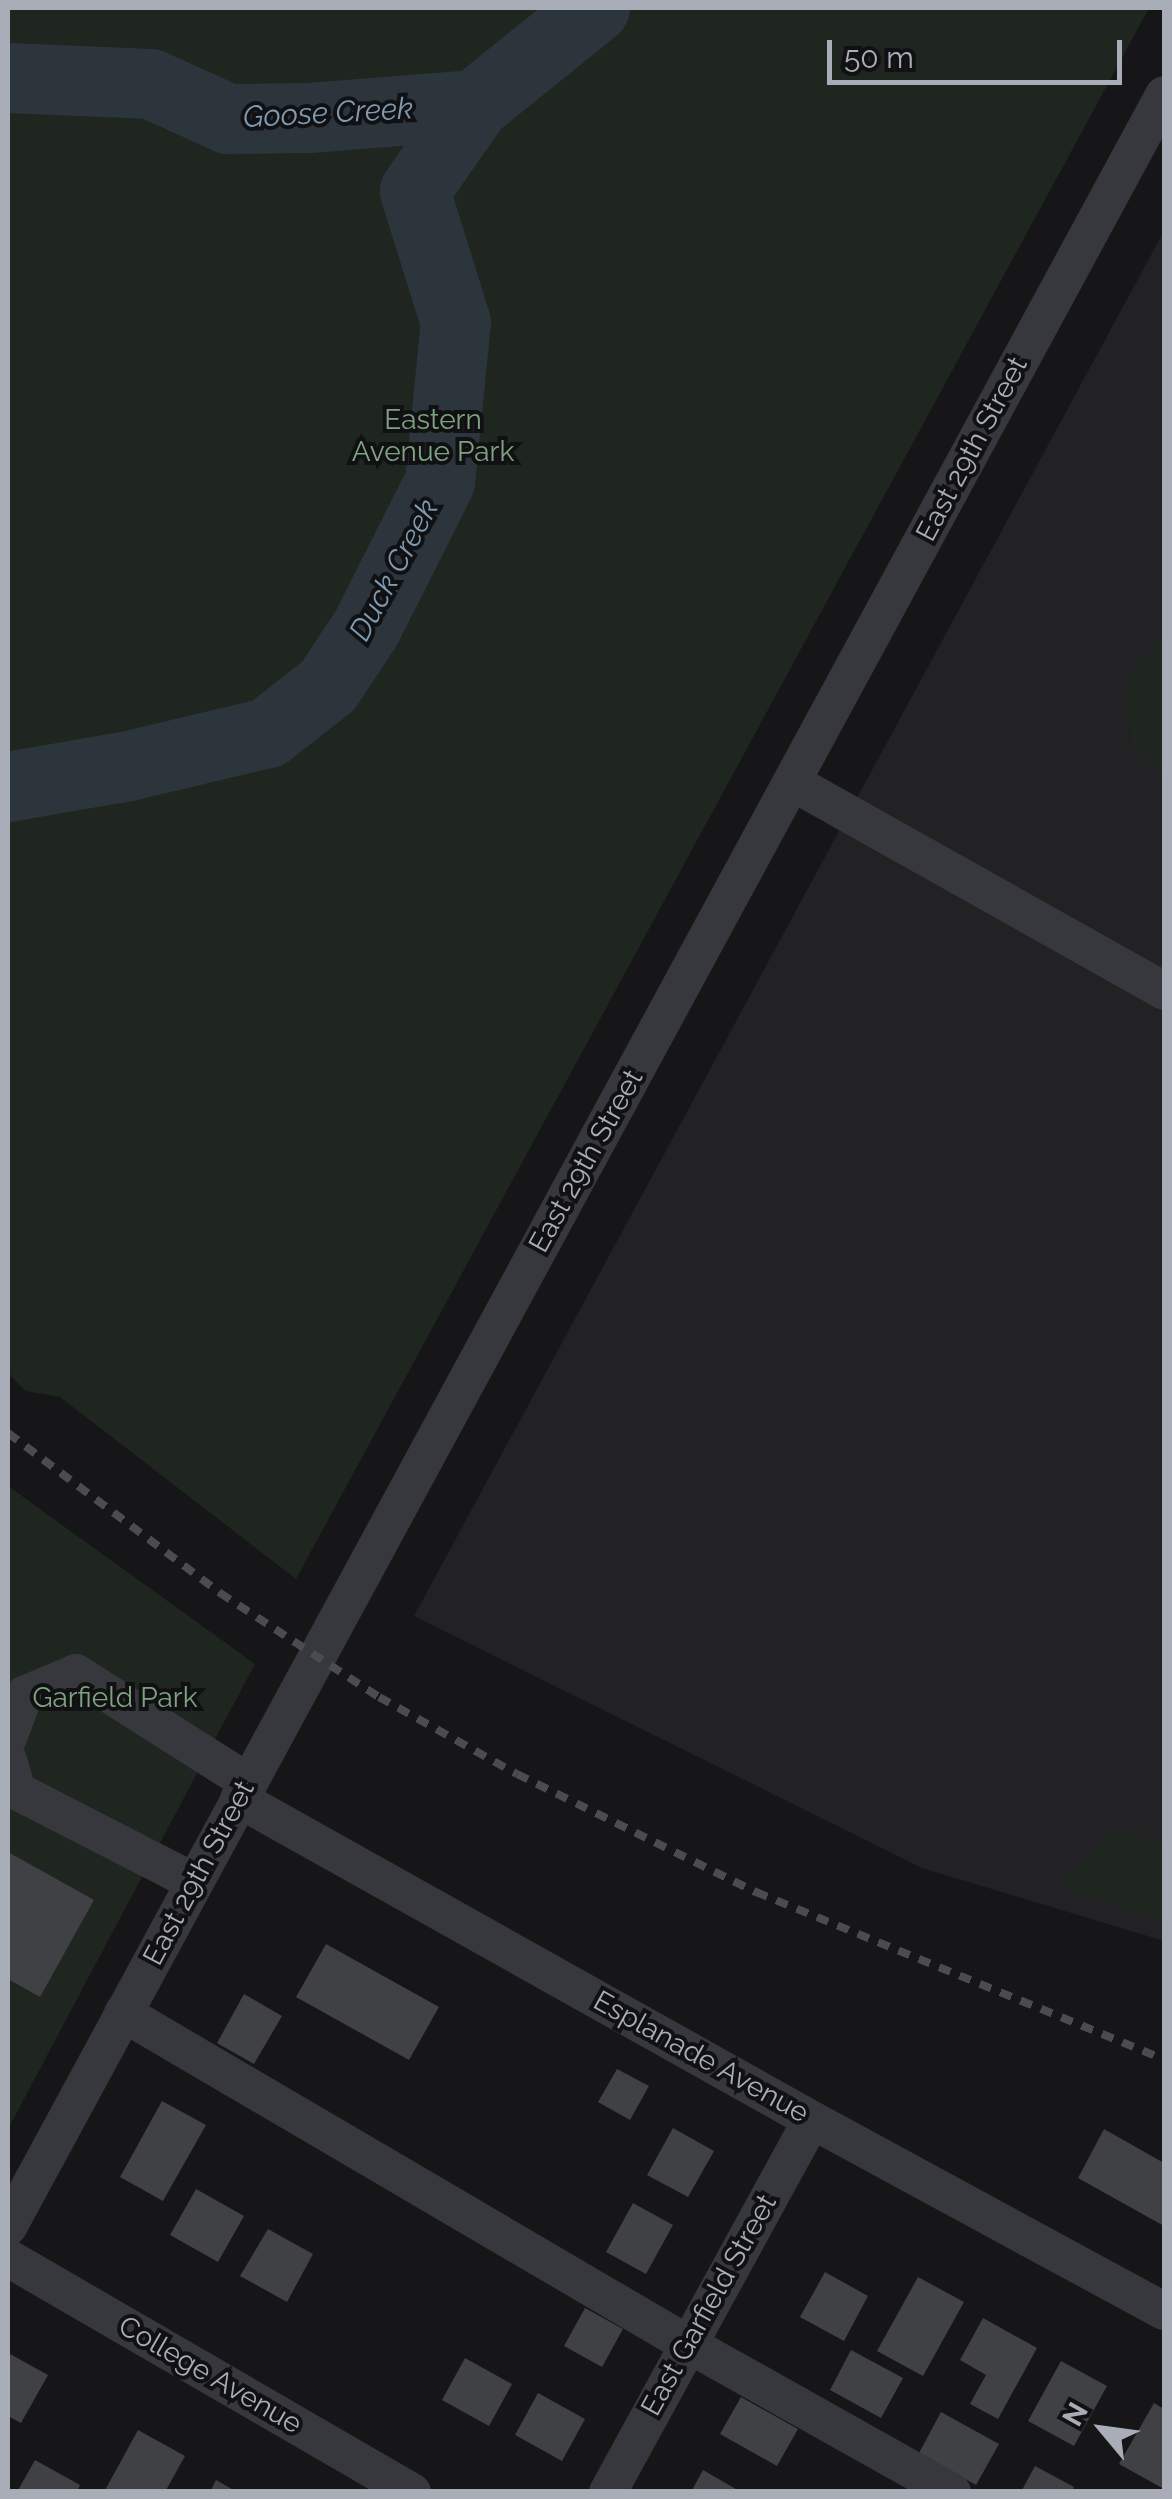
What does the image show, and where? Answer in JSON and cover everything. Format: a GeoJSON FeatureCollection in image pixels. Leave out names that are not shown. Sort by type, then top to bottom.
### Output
{"type":"FeatureCollection","features":[{"type":"Feature","properties":{"kind":"street","name":"East 29th Street"},"geometry":{"type":"LineString","coordinates":[[8,2227],[1164,95]]}},
{"type":"Feature","properties":{"kind":"street"},"geometry":{"type":"LineString","coordinates":[[792,782],[1164,992]]}},
{"type":"Feature","properties":{"kind":"street","name":"Esplanade Avenue"},"geometry":{"type":"LineString","coordinates":[[8,1738],[24,1695],[76,1672],[244,1790],[812,2120],[1164,2311]]}},
{"type":"Feature","properties":{"kind":"street"},"geometry":{"type":"LineString","coordinates":[[8,1760],[17,1791],[194,1882]]}},
{"type":"Feature","properties":{"kind":"street"},"geometry":{"type":"LineString","coordinates":[[123,2013],[686,2343],[952,2492]]}},
{"type":"Feature","properties":{"kind":"street","name":"East Garfield Street"},"geometry":{"type":"LineString","coordinates":[[608,2492],[686,2343],[812,2120]]}},
{"type":"Feature","properties":{"kind":"street","name":"College Avenue"},"geometry":{"type":"LineString","coordinates":[[8,2258],[412,2492]]}},
{"type":"Feature","properties":{"kind":"shaded area"},"geometry":{"type":"Polygon","coordinates":[[[1164,231],[1164,1941],[922,1868],[414,1616],[1164,231]]]}},
{"type":"Feature","properties":{"kind":"green space","name":"Eastern Avenue Park"},"geometry":{"type":"Polygon","coordinates":[[[8,8],[1149,8],[296,1579],[60,1397],[26,1391],[8,1373],[8,8]]]}},
{"type":"Feature","properties":{"kind":"green space"},"geometry":{"type":"Polygon","coordinates":[[[1164,636],[1164,775],[1133,745],[1124,700],[1133,671],[1164,636]]]}},
{"type":"Feature","properties":{"kind":"green space","name":"Garfield Park"},"geometry":{"type":"Polygon","coordinates":[[[8,1486],[255,1664],[8,2129],[8,1486]]]}},
{"type":"Feature","properties":{"kind":"green space"},"geometry":{"type":"Polygon","coordinates":[[[1114,1829],[1164,1844],[1164,1922],[1061,1886],[1114,1829]]]}},
{"type":"Feature","properties":{"kind":"building"},"geometry":{"type":"Polygon","coordinates":[[[8,1852],[94,1900],[40,1997],[8,1979],[8,1852]]]}},
{"type":"Feature","properties":{"kind":"building"},"geometry":{"type":"Polygon","coordinates":[[[326,1944],[439,2007],[409,2060],[296,1997],[326,1944]]]}},
{"type":"Feature","properties":{"kind":"building"},"geometry":{"type":"Polygon","coordinates":[[[244,1994],[282,2016],[254,2064],[217,2043],[244,1994]]]}},
{"type":"Feature","properties":{"kind":"building"},"geometry":{"type":"Polygon","coordinates":[[[617,2069],[649,2086],[630,2120],[598,2102],[617,2069]]]}},
{"type":"Feature","properties":{"kind":"building"},"geometry":{"type":"Polygon","coordinates":[[[162,2101],[206,2125],[163,2201],[120,2177],[162,2101]]]}},
{"type":"Feature","properties":{"kind":"building"},"geometry":{"type":"Polygon","coordinates":[[[673,2128],[714,2151],[688,2197],[647,2175],[673,2128]]]}},
{"type":"Feature","properties":{"kind":"building"},"geometry":{"type":"Polygon","coordinates":[[[1104,2129],[1164,2163],[1164,2226],[1078,2178],[1104,2129]]]}},
{"type":"Feature","properties":{"kind":"building"},"geometry":{"type":"Polygon","coordinates":[[[196,2189],[244,2216],[218,2262],[170,2235],[196,2189]]]}},
{"type":"Feature","properties":{"kind":"building"},"geometry":{"type":"Polygon","coordinates":[[[633,2203],[673,2225],[646,2274],[606,2252],[633,2203]]]}},
{"type":"Feature","properties":{"kind":"building"},"geometry":{"type":"Polygon","coordinates":[[[268,2229],[313,2254],[287,2302],[240,2276],[268,2229]]]}},
{"type":"Feature","properties":{"kind":"building"},"geometry":{"type":"Polygon","coordinates":[[[825,2272],[868,2296],[844,2341],[800,2317],[825,2272]]]}},
{"type":"Feature","properties":{"kind":"building"},"geometry":{"type":"Polygon","coordinates":[[[918,2277],[964,2302],[923,2376],[877,2351],[918,2277]]]}},
{"type":"Feature","properties":{"kind":"building"},"geometry":{"type":"Polygon","coordinates":[[[585,2308],[623,2329],[602,2367],[564,2346],[585,2308]]]}},
{"type":"Feature","properties":{"kind":"building"},"geometry":{"type":"Polygon","coordinates":[[[983,2318],[1037,2348],[998,2419],[970,2404],[986,2375],[960,2360],[983,2318]]]}},
{"type":"Feature","properties":{"kind":"building"},"geometry":{"type":"Polygon","coordinates":[[[851,2350],[903,2378],[881,2418],[830,2390],[851,2350]]]}},
{"type":"Feature","properties":{"kind":"building"},"geometry":{"type":"Polygon","coordinates":[[[10,2354],[48,2375],[21,2423],[8,2416],[10,2354]]]}},
{"type":"Feature","properties":{"kind":"building"},"geometry":{"type":"Polygon","coordinates":[[[465,2358],[512,2384],[489,2426],[442,2400],[465,2358]]]}},
{"type":"Feature","properties":{"kind":"building"},"geometry":{"type":"Polygon","coordinates":[[[1061,2361],[1107,2386],[1074,2446],[1028,2421],[1061,2361]]]}},
{"type":"Feature","properties":{"kind":"building"},"geometry":{"type":"Polygon","coordinates":[[[538,2393],[585,2419],[562,2461],[515,2435],[538,2393]]]}},
{"type":"Feature","properties":{"kind":"building"},"geometry":{"type":"Polygon","coordinates":[[[741,2397],[798,2429],[777,2466],[720,2434],[741,2397]]]}},
{"type":"Feature","properties":{"kind":"building"},"geometry":{"type":"Polygon","coordinates":[[[1154,2403],[1164,2409],[1164,2489],[1119,2464],[1154,2403]]]}},
{"type":"Feature","properties":{"kind":"building"},"geometry":{"type":"Polygon","coordinates":[[[941,2412],[999,2444],[976,2485],[919,2453],[941,2412]]]}},
{"type":"Feature","properties":{"kind":"building"},"geometry":{"type":"Polygon","coordinates":[[[138,2430],[185,2456],[165,2492],[104,2492],[138,2430]]]}},
{"type":"Feature","properties":{"kind":"building"},"geometry":{"type":"Polygon","coordinates":[[[35,2460],[80,2485],[77,2492],[17,2492],[35,2460]]]}},
{"type":"Feature","properties":{"kind":"building"},"geometry":{"type":"Polygon","coordinates":[[[1035,2466],[1074,2487],[1072,2492],[1021,2492],[1035,2466]]]}},
{"type":"Feature","properties":{"kind":"building"},"geometry":{"type":"Polygon","coordinates":[[[703,2470],[741,2492],[691,2492],[703,2470]]]}},
{"type":"Feature","properties":{"kind":"building"},"geometry":{"type":"Polygon","coordinates":[[[216,2480],[237,2492],[210,2492],[216,2480]]]}},
{"type":"Feature","properties":{"kind":"waterway","name":"Duck Creek"},"geometry":{"type":"LineString","coordinates":[[8,787],[129,766],[268,733],[328,686],[367,627],[440,482],[456,323],[415,191],[475,105],[595,8]]}},
{"type":"Feature","properties":{"kind":"waterway","name":"Goose Creek"},"geometry":{"type":"LineString","coordinates":[[8,78],[151,84],[228,119],[310,118],[475,105]]}},
{"type":"Feature","properties":{"kind":"railway"},"geometry":{"type":"LineString","coordinates":[[8,1433],[220,1593],[379,1697],[517,1774],[756,1892],[1164,2059]]}}]}
